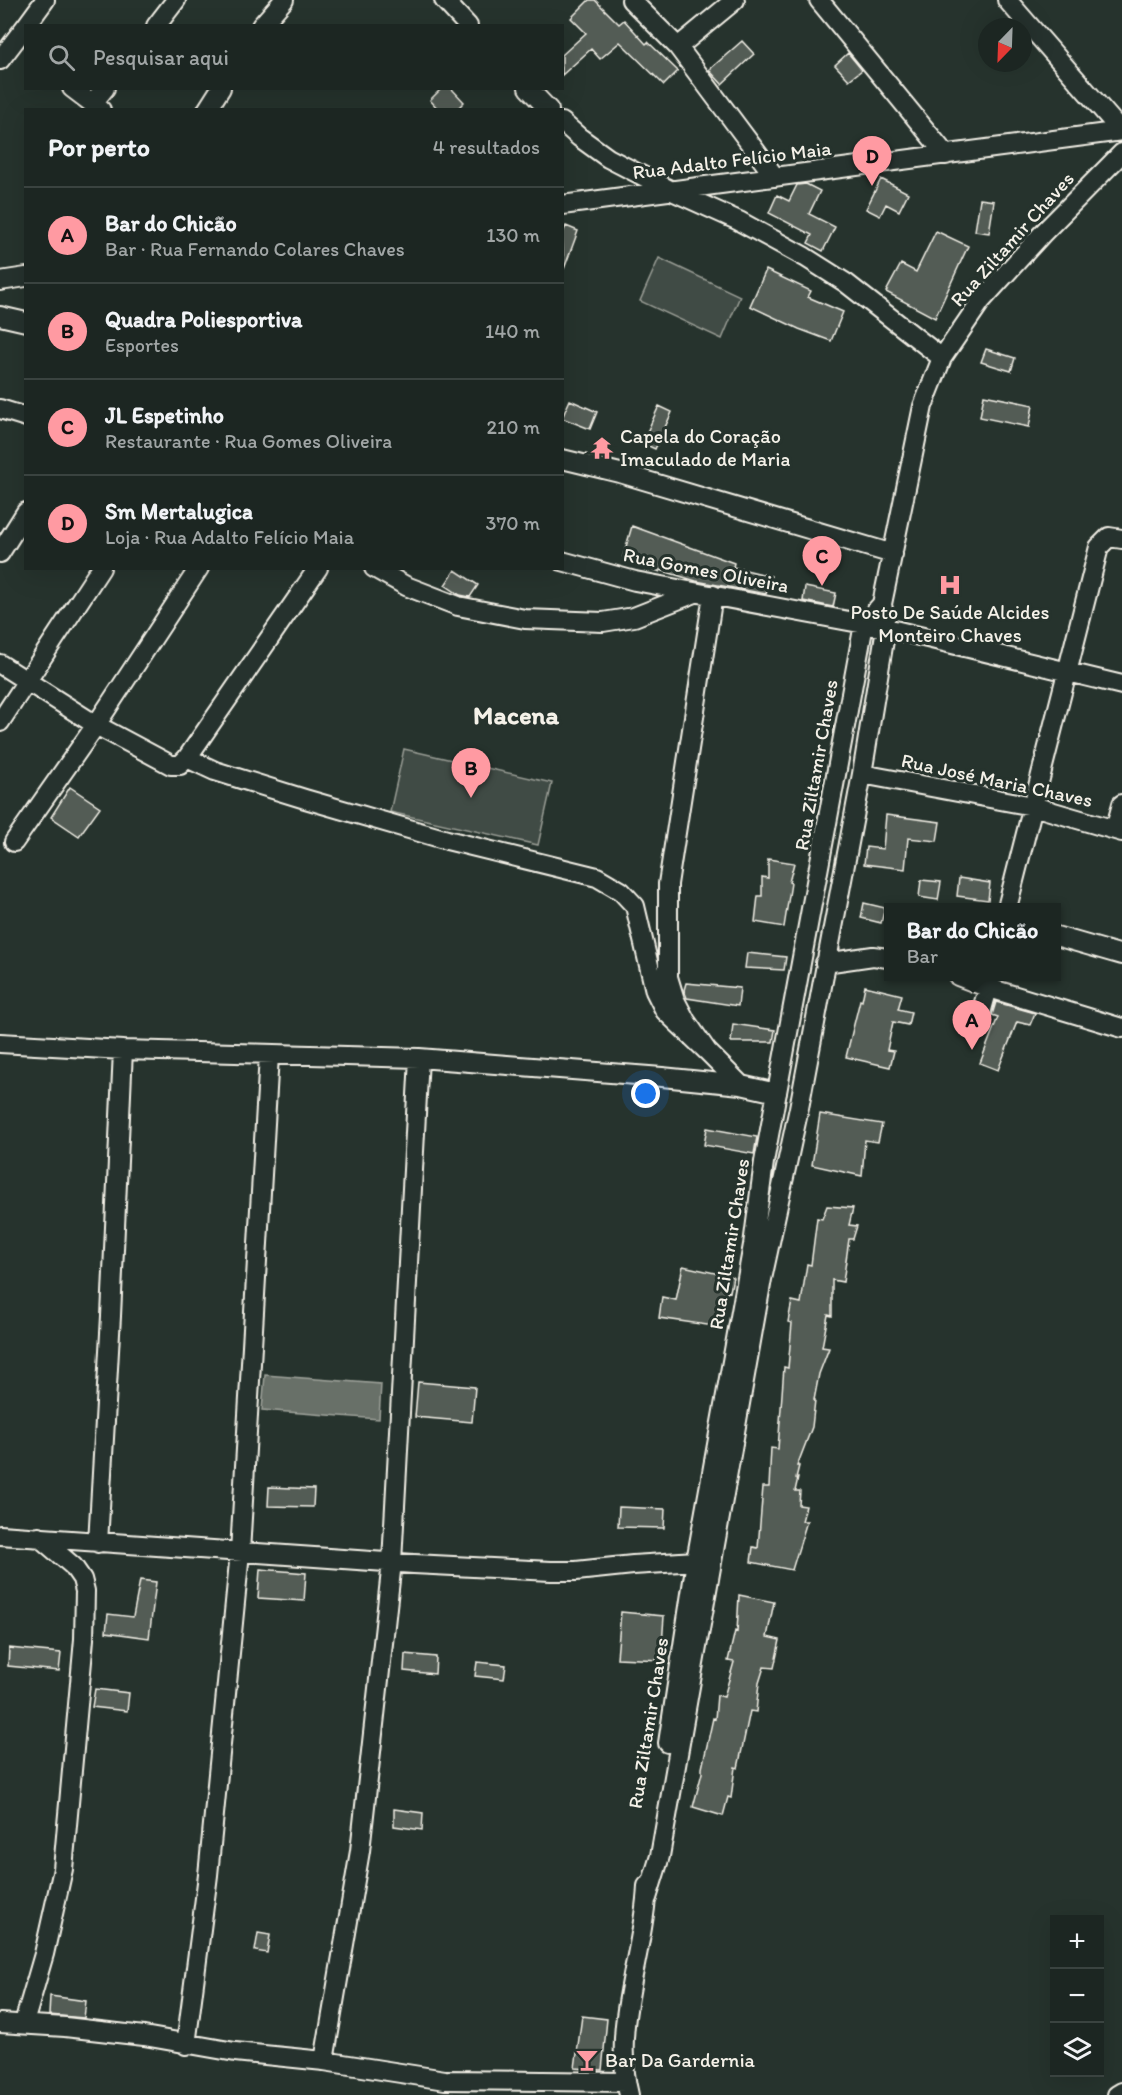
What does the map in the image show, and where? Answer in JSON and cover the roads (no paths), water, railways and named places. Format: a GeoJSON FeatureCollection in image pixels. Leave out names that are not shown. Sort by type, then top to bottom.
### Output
{"type":"FeatureCollection","features":[{"type":"Feature","properties":{"kind":"street"},"geometry":{"type":"LineString","coordinates":[[27,24],[45,0]]}},
{"type":"Feature","properties":{"kind":"street"},"geometry":{"type":"LineString","coordinates":[[158,24],[176,0]]}},
{"type":"Feature","properties":{"kind":"street"},"geometry":{"type":"LineString","coordinates":[[263,24],[284,0]]}},
{"type":"Feature","properties":{"kind":"street"},"geometry":{"type":"LineString","coordinates":[[444,0],[466,24]]}},
{"type":"Feature","properties":{"kind":"street"},"geometry":{"type":"LineString","coordinates":[[631,0],[678,47],[775,177]]}},
{"type":"Feature","properties":{"kind":"street"},"geometry":{"type":"LineString","coordinates":[[678,47],[735,0]]}},
{"type":"Feature","properties":{"kind":"street"},"geometry":{"type":"LineString","coordinates":[[819,0],[946,155]]}},
{"type":"Feature","properties":{"kind":"street"},"geometry":{"type":"LineString","coordinates":[[1007,0],[1122,131]]}},
{"type":"Feature","properties":{"kind":"street"},"geometry":{"type":"LineString","coordinates":[[0,60],[18,50],[24,32]]}},
{"type":"Feature","properties":{"kind":"street"},"geometry":{"type":"LineString","coordinates":[[75,90],[97,106],[104,90]]}},
{"type":"Feature","properties":{"kind":"street"},"geometry":{"type":"LineString","coordinates":[[208,108],[219,90]]}},
{"type":"Feature","properties":{"kind":"street"},"geometry":{"type":"LineString","coordinates":[[530,90],[547,108]]}},
{"type":"Feature","properties":{"kind":"street"},"geometry":{"type":"LineString","coordinates":[[564,124],[608,158],[670,190],[739,221],[805,257],[846,283],[942,358]]}},
{"type":"Feature","properties":{"kind":"street","name":"Rua Adalto Felício Maia"},"geometry":{"type":"LineString","coordinates":[[564,205],[1122,131]]}},
{"type":"Feature","properties":{"kind":"street","name":"Rua Ziltamir Chaves"},"geometry":{"type":"LineString","coordinates":[[647,1898],[648,1871],[696,1561],[719,1475],[787,1165],[862,774],[886,628],[882,604],[923,406],[942,358],[981,301],[1042,234],[1122,153]]}},
{"type":"Feature","properties":{"kind":"street"},"geometry":{"type":"LineString","coordinates":[[0,281],[24,277]]}},
{"type":"Feature","properties":{"kind":"street"},"geometry":{"type":"LineString","coordinates":[[0,316],[24,322]]}},
{"type":"Feature","properties":{"kind":"street"},"geometry":{"type":"LineString","coordinates":[[0,409],[24,416]]}},
{"type":"Feature","properties":{"kind":"street"},"geometry":{"type":"LineString","coordinates":[[564,459],[620,473],[893,555]]}},
{"type":"Feature","properties":{"kind":"street"},"geometry":{"type":"LineString","coordinates":[[0,553],[24,515]]}},
{"type":"Feature","properties":{"kind":"street"},"geometry":{"type":"LineString","coordinates":[[1008,903],[1099,547],[1116,538]]}},
{"type":"Feature","properties":{"kind":"street","name":"Rua Gomes Oliveira"},"geometry":{"type":"LineString","coordinates":[[564,562],[635,581],[886,628],[1122,685]]}},
{"type":"Feature","properties":{"kind":"street"},"geometry":{"type":"LineString","coordinates":[[0,722],[100,570]]}},
{"type":"Feature","properties":{"kind":"street"},"geometry":{"type":"LineString","coordinates":[[14,842],[96,725],[198,570]]}},
{"type":"Feature","properties":{"kind":"street"},"geometry":{"type":"LineString","coordinates":[[0,664],[96,725],[171,765],[180,765],[317,570]]}},
{"type":"Feature","properties":{"kind":"street"},"geometry":{"type":"LineString","coordinates":[[378,570],[406,586],[458,606],[525,618],[603,622],[634,617],[705,594],[668,884],[668,977],[675,1000],[686,1021],[707,1051]]}},
{"type":"Feature","properties":{"kind":"street","name":"Rua Ziltamir Chaves"},"geometry":{"type":"LineString","coordinates":[[628,2088],[624,2053],[628,2004],[647,1898],[660,1856],[719,1475],[764,1162],[864,624],[882,604]]}},
{"type":"Feature","properties":{"kind":"street"},"geometry":{"type":"LineString","coordinates":[[187,758],[215,771],[305,799],[447,840],[597,877],[621,891],[636,906],[655,990],[665,1011],[741,1085]]}},
{"type":"Feature","properties":{"kind":"street","name":"Rua José Maria Chaves"},"geometry":{"type":"LineString","coordinates":[[862,774],[1033,807],[1118,831]]}},
{"type":"Feature","properties":{"kind":"street"},"geometry":{"type":"LineString","coordinates":[[1118,831],[1122,804]]}},
{"type":"Feature","properties":{"kind":"street"},"geometry":{"type":"LineString","coordinates":[[1061,937],[1122,955]]}},
{"type":"Feature","properties":{"kind":"street"},"geometry":{"type":"LineString","coordinates":[[825,963],[873,956],[884,957]]}},
{"type":"Feature","properties":{"kind":"street"},"geometry":{"type":"LineString","coordinates":[[977,1027],[990,982],[1122,1028]]}},
{"type":"Feature","properties":{"kind":"street"},"geometry":{"type":"LineString","coordinates":[[0,1042],[123,1050],[419,1058],[662,1077],[741,1085],[777,1093]]}},
{"type":"Feature","properties":{"kind":"street"},"geometry":{"type":"LineString","coordinates":[[98,1543],[123,1050]]}},
{"type":"Feature","properties":{"kind":"street"},"geometry":{"type":"LineString","coordinates":[[186,2044],[208,1875],[240,1552],[269,1055]]}},
{"type":"Feature","properties":{"kind":"street"},"geometry":{"type":"LineString","coordinates":[[324,2061],[360,1851],[392,1563],[419,1058]]}},
{"type":"Feature","properties":{"kind":"street"},"geometry":{"type":"LineString","coordinates":[[764,1162],[787,1165]]}},
{"type":"Feature","properties":{"kind":"street"},"geometry":{"type":"LineString","coordinates":[[0,1535],[392,1563],[576,1571],[696,1561]]}},
{"type":"Feature","properties":{"kind":"street"},"geometry":{"type":"LineString","coordinates":[[24,2023],[44,1954],[63,1869],[84,1639],[85,1591],[82,1579],[73,1566],[39,1537]]}},
{"type":"Feature","properties":{"kind":"street"},"geometry":{"type":"LineString","coordinates":[[0,2023],[24,2023],[144,2036],[235,2052],[324,2061],[445,2080],[628,2088]]}},
{"type":"Feature","properties":{"kind":"street"},"geometry":{"type":"LineString","coordinates":[[1117,2095],[1122,2092]]}},
{"type":"Feature","properties":{"kind":"place","name":"Sm Mertalugica"},"geometry":{"type":"Point","coordinates":[872,186]}},
{"type":"Feature","properties":{"kind":"place","name":"Capela do Coração Imaculado de Maria"},"geometry":{"type":"Point","coordinates":[602,448]}},
{"type":"Feature","properties":{"kind":"place","name":"Posto De Saúde Alcides Monteiro Chaves"},"geometry":{"type":"Point","coordinates":[950,585]}},
{"type":"Feature","properties":{"kind":"place","name":"JL Espetinho"},"geometry":{"type":"Point","coordinates":[822,586]}},
{"type":"Feature","properties":{"kind":"place","name":"Quadra Poliesportiva"},"geometry":{"type":"Point","coordinates":[471,798]}},
{"type":"Feature","properties":{"kind":"place","name":"Bar do Chicão"},"geometry":{"type":"Point","coordinates":[972,1050]}},
{"type":"Feature","properties":{"kind":"place","name":"Bar Da Gardernia"},"geometry":{"type":"Point","coordinates":[587,2060]}},
{"type":"Feature","properties":{"kind":"district","name":"Macena"},"geometry":{"type":"Point","coordinates":[516,715]}}]}
